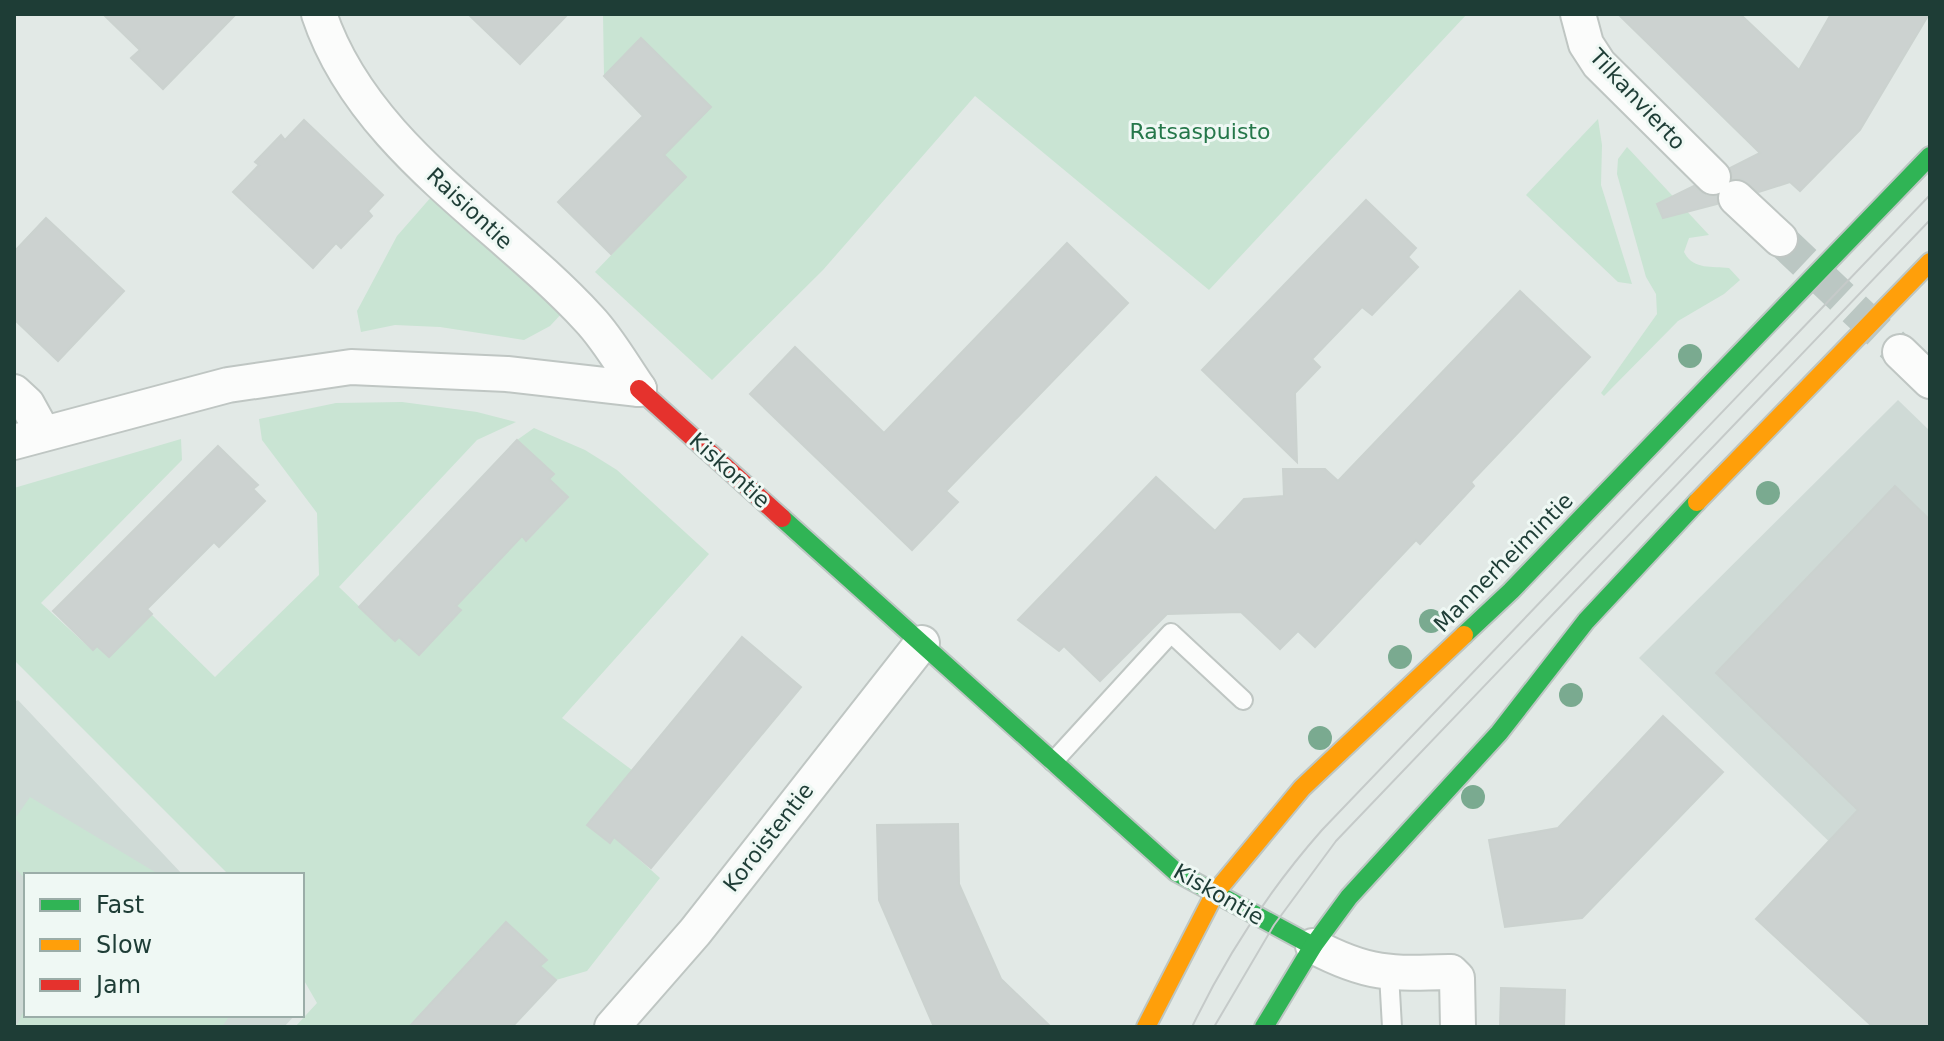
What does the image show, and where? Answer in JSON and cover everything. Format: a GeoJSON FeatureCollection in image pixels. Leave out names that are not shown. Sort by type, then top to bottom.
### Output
{"type":"FeatureCollection","features":[{"type":"Feature","properties":{"kind":"main road","name":"Mannerheimintie"},"geometry":{"type":"LineString","coordinates":[[1146,1027],[1215,893],[1264,832],[1347,742],[1511,591],[1930,156]]}},
{"type":"Feature","properties":{"kind":"main road"},"geometry":{"type":"LineString","coordinates":[[1264,1027],[1313,946],[1372,871],[1499,733],[1586,621],[1797,396],[1930,262]]}},
{"type":"Feature","properties":{"kind":"main road","name":"Kiskontie"},"geometry":{"type":"LineString","coordinates":[[639,389],[1176,872],[1313,946]]}},
{"type":"Feature","properties":{"kind":"street","name":"Raisiontie"},"geometry":{"type":"LineString","coordinates":[[319,14],[355,86],[397,138],[591,320],[639,389]]}},
{"type":"Feature","properties":{"kind":"street","name":"Tilkanvierto"},"geometry":{"type":"LineString","coordinates":[[1578,14],[1586,44],[1599,64],[1780,239]]}},
{"type":"Feature","properties":{"kind":"street"},"geometry":{"type":"LineString","coordinates":[[1900,352],[1930,381]]}},
{"type":"Feature","properties":{"kind":"street"},"geometry":{"type":"LineString","coordinates":[[14,392],[27,404],[28,437],[228,385],[351,367],[507,374],[639,389]]}},
{"type":"Feature","properties":{"kind":"street","name":"Koroistentie"},"geometry":{"type":"LineString","coordinates":[[612,1027],[695,932],[922,643]]}},
{"type":"Feature","properties":{"kind":"street"},"geometry":{"type":"LineString","coordinates":[[1313,946],[1348,964],[1389,974],[1451,972],[1457,978],[1458,1027]]}},
{"type":"Feature","properties":{"kind":"lane"},"geometry":{"type":"LineString","coordinates":[[1053,762],[1171,633],[1243,700]]}},
{"type":"Feature","properties":{"kind":"lane"},"geometry":{"type":"LineString","coordinates":[[1389,974],[1392,1027]]}},
{"type":"Feature","properties":{"kind":"shaded area"},"geometry":{"type":"Polygon","coordinates":[[[1898,400],[1930,431],[1930,939],[1639,658],[1898,400]]]}},
{"type":"Feature","properties":{"kind":"shaded area"},"geometry":{"type":"Polygon","coordinates":[[[18,700],[181,873],[24,873],[24,1017],[293,1017],[284,1027],[14,1027],[14,702],[18,700]]]}},
{"type":"Feature","properties":{"kind":"green space","name":"Ratsaspuisto"},"geometry":{"type":"Polygon","coordinates":[[[603,14],[1467,14],[1209,290],[975,96],[823,270],[712,380],[595,272],[686,177],[661,153],[674,145],[711,107],[641,39],[604,76],[603,14]]]}},
{"type":"Feature","properties":{"kind":"green space"},"geometry":{"type":"Polygon","coordinates":[[[1598,119],[1602,145],[1601,185],[1632,284],[1618,282],[1526,195],[1598,119]]]}},
{"type":"Feature","properties":{"kind":"green space"},"geometry":{"type":"Polygon","coordinates":[[[1627,147],[1709,235],[1689,238],[1684,252],[1688,258],[1703,266],[1729,268],[1740,280],[1724,294],[1678,321],[1604,396],[1601,393],[1657,314],[1656,294],[1646,277],[1617,174],[1618,159],[1627,147]]]}},
{"type":"Feature","properties":{"kind":"green space"},"geometry":{"type":"Polygon","coordinates":[[[432,196],[564,311],[550,326],[524,340],[440,327],[395,325],[361,332],[357,311],[397,236],[432,196]]]}},
{"type":"Feature","properties":{"kind":"green space"},"geometry":{"type":"Polygon","coordinates":[[[402,402],[477,412],[516,422],[477,440],[339,587],[395,641],[399,637],[418,654],[461,611],[456,606],[522,536],[527,541],[568,498],[549,479],[553,474],[517,440],[534,428],[585,450],[617,470],[709,554],[562,718],[632,770],[587,825],[609,843],[614,837],[660,878],[587,971],[556,980],[540,966],[546,959],[506,922],[409,1027],[295,1027],[317,1003],[304,980],[304,873],[227,873],[14,660],[14,488],[181,439],[182,460],[41,603],[92,650],[97,646],[109,657],[152,615],[215,677],[319,575],[317,513],[262,440],[259,419],[336,403],[402,402]]]}},
{"type":"Feature","properties":{"kind":"green space"},"geometry":{"type":"Polygon","coordinates":[[[30,797],[157,873],[24,873],[24,878],[14,867],[14,820],[30,797]]]}},
{"type":"Feature","properties":{"kind":"green space"},"geometry":{"type":"Polygon","coordinates":[[[24,1010],[24,1017],[229,1017],[222,1027],[16,1027],[24,1010]]]}},
{"type":"Feature","properties":{"kind":"building"},"geometry":{"type":"Polygon","coordinates":[[[103,14],[236,14],[163,89],[131,58],[140,50],[103,14]]]}},
{"type":"Feature","properties":{"kind":"building"},"geometry":{"type":"Polygon","coordinates":[[[468,14],[568,14],[520,64],[468,14]]]}},
{"type":"Feature","properties":{"kind":"building"},"geometry":{"type":"Polygon","coordinates":[[[1618,14],[1740,14],[1799,70],[1831,14],[1929,14],[1860,130],[1800,191],[1790,182],[1759,192],[1741,179],[1732,179],[1730,168],[1760,153],[1618,14]]]}},
{"type":"Feature","properties":{"kind":"building"},"geometry":{"type":"Polygon","coordinates":[[[641,38],[711,107],[664,155],[686,177],[611,254],[558,202],[643,116],[604,76],[641,38]]]}},
{"type":"Feature","properties":{"kind":"building"},"geometry":{"type":"Polygon","coordinates":[[[304,120],[383,195],[368,211],[372,216],[341,248],[336,243],[313,268],[233,192],[259,165],[255,162],[281,135],[285,140],[304,120]]]}},
{"type":"Feature","properties":{"kind":"building"},"geometry":{"type":"Polygon","coordinates":[[[1694,186],[1707,196],[1717,196],[1717,204],[1663,218],[1657,204],[1694,186]]]}},
{"type":"Feature","properties":{"kind":"building"},"geometry":{"type":"Polygon","coordinates":[[[1366,200],[1416,248],[1408,257],[1418,267],[1372,315],[1362,307],[1312,359],[1320,367],[1295,393],[1297,462],[1202,370],[1366,200]]]}},
{"type":"Feature","properties":{"kind":"building"},"geometry":{"type":"Polygon","coordinates":[[[46,218],[124,291],[58,361],[14,319],[14,252],[46,218]]]}},
{"type":"Feature","properties":{"kind":"building"},"geometry":{"type":"Polygon","coordinates":[[[1067,243],[1128,303],[946,491],[958,502],[912,550],[750,394],[795,347],[884,433],[1067,243]]]}},
{"type":"Feature","properties":{"kind":"building"},"geometry":{"type":"Polygon","coordinates":[[[1520,291],[1590,357],[1471,482],[1474,486],[1420,544],[1416,540],[1315,647],[1298,631],[1280,649],[1241,612],[1167,614],[1100,681],[1064,646],[1059,651],[1018,620],[1156,477],[1215,531],[1244,499],[1284,496],[1283,469],[1325,469],[1338,481],[1520,291]]]}},
{"type":"Feature","properties":{"kind":"building"},"geometry":{"type":"Polygon","coordinates":[[[517,440],[554,474],[549,479],[568,497],[526,541],[522,536],[456,606],[461,610],[419,655],[399,637],[395,641],[359,607],[517,440]]]}},
{"type":"Feature","properties":{"kind":"building"},"geometry":{"type":"Polygon","coordinates":[[[218,446],[258,485],[253,489],[265,501],[219,547],[214,542],[147,609],[152,614],[109,657],[97,646],[93,650],[53,611],[218,446]]]}},
{"type":"Feature","properties":{"kind":"building"},"geometry":{"type":"Polygon","coordinates":[[[1895,486],[1930,520],[1930,1027],[1873,1027],[1756,919],[1858,810],[1716,673],[1895,486]]]}},
{"type":"Feature","properties":{"kind":"building"},"geometry":{"type":"Polygon","coordinates":[[[742,637],[801,687],[651,868],[614,837],[610,843],[587,825],[742,637]]]}},
{"type":"Feature","properties":{"kind":"building"},"geometry":{"type":"Polygon","coordinates":[[[1663,716],[1723,772],[1582,918],[1505,927],[1489,840],[1558,828],[1663,716]]]}},
{"type":"Feature","properties":{"kind":"building"},"geometry":{"type":"Polygon","coordinates":[[[958,824],[959,884],[1001,979],[1051,1027],[934,1027],[879,900],[877,825],[958,824]]]}},
{"type":"Feature","properties":{"kind":"building"},"geometry":{"type":"Polygon","coordinates":[[[506,922],[547,960],[540,966],[556,980],[512,1027],[409,1027],[506,922]]]}},
{"type":"Feature","properties":{"kind":"building"},"geometry":{"type":"Polygon","coordinates":[[[1501,988],[1565,990],[1564,1027],[1500,1027],[1501,988]]]}},
{"type":"Feature","properties":{"kind":"tunnel"},"geometry":{"type":"LineString","coordinates":[[1780,239],[1900,352]]}},
{"type":"Feature","properties":{"kind":"tram line"},"geometry":{"type":"LineString","coordinates":[[1192,1027],[1250,924],[1322,830],[1930,195]]}},
{"type":"Feature","properties":{"kind":"tram line"},"geometry":{"type":"LineString","coordinates":[[1214,1027],[1274,925],[1336,841],[1930,220]]}},
{"type":"Feature","properties":{"kind":"traffic: fast"},"geometry":{"type":"LineString","coordinates":[[1464,635],[1511,591],[1930,156]]}},
{"type":"Feature","properties":{"kind":"traffic: fast"},"geometry":{"type":"LineString","coordinates":[[1264,1027],[1313,946],[1349,897],[1499,733],[1586,621],[1697,502]]}},
{"type":"Feature","properties":{"kind":"traffic: fast"},"geometry":{"type":"LineString","coordinates":[[782,518],[1176,872],[1313,946]]}},
{"type":"Feature","properties":{"kind":"traffic: slow"},"geometry":{"type":"LineString","coordinates":[[1697,502],[1930,262]]}},
{"type":"Feature","properties":{"kind":"traffic: slow"},"geometry":{"type":"LineString","coordinates":[[1146,1027],[1215,893],[1302,788],[1464,635]]}},
{"type":"Feature","properties":{"kind":"traffic: jam"},"geometry":{"type":"LineString","coordinates":[[639,389],[782,518]]}}]}
